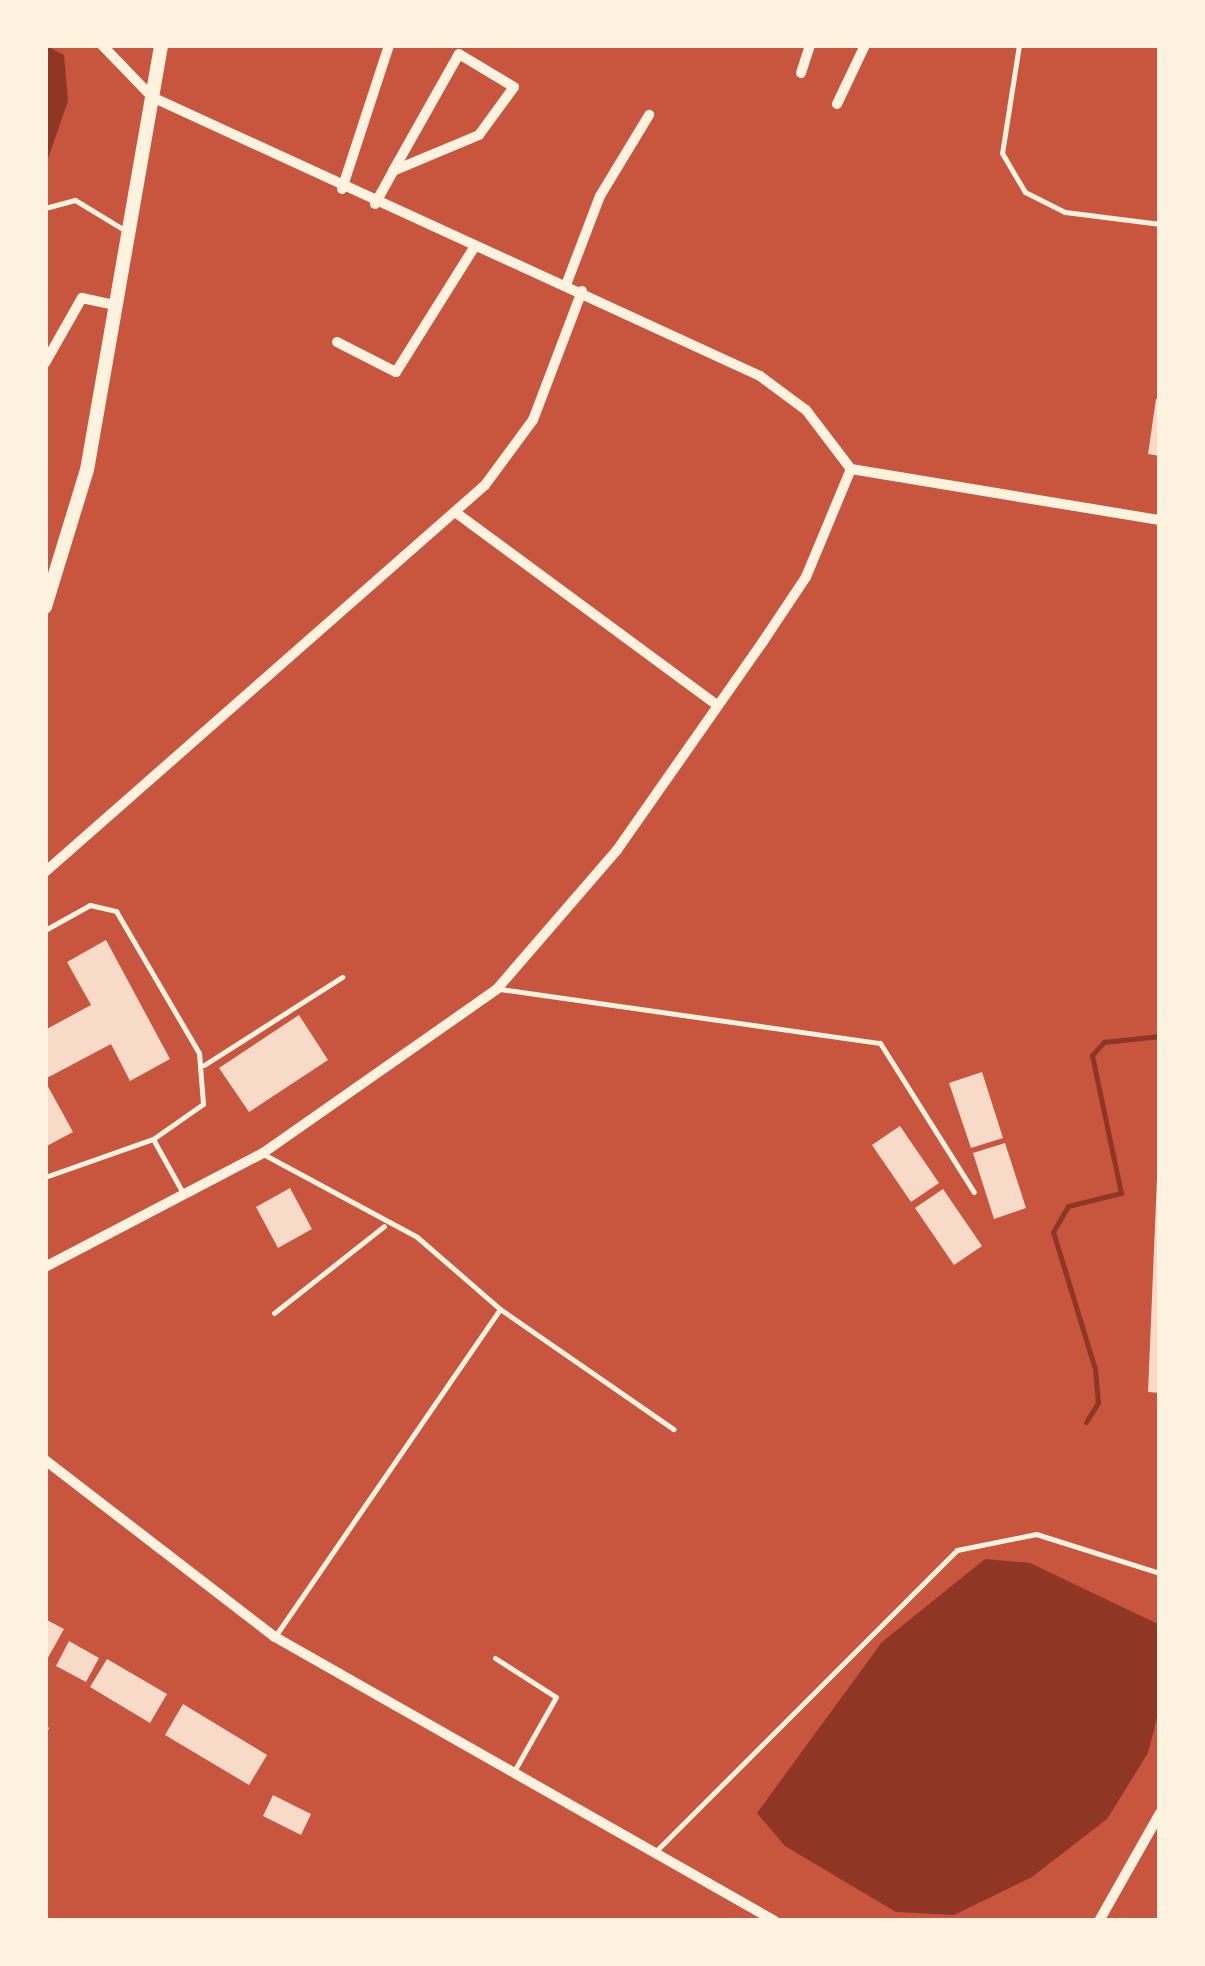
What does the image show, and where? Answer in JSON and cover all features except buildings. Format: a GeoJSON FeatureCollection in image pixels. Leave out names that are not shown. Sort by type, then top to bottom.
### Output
{"type":"FeatureCollection","features":[{"type":"Feature","properties":{"kind":"street"},"geometry":{"type":"LineString","coordinates":[[102,45],[152,97],[342,190],[582,292],[760,376],[806,410],[852,469],[1160,520]]}},
{"type":"Feature","properties":{"kind":"street"},"geometry":{"type":"LineString","coordinates":[[45,607],[86,470],[160,45]]}},
{"type":"Feature","properties":{"kind":"street"},"geometry":{"type":"LineString","coordinates":[[342,190],[389,45]]}},
{"type":"Feature","properties":{"kind":"street"},"geometry":{"type":"LineString","coordinates":[[801,73],[810,45]]}},
{"type":"Feature","properties":{"kind":"street"},"geometry":{"type":"LineString","coordinates":[[837,104],[866,45]]}},
{"type":"Feature","properties":{"kind":"street"},"geometry":{"type":"LineString","coordinates":[[375,204],[458,54],[514,87],[479,135],[394,171]]}},
{"type":"Feature","properties":{"kind":"street"},"geometry":{"type":"LineString","coordinates":[[566,285],[600,196],[648,115]]}},
{"type":"Feature","properties":{"kind":"street"},"geometry":{"type":"LineString","coordinates":[[337,342],[396,372],[475,246]]}},
{"type":"Feature","properties":{"kind":"street"},"geometry":{"type":"LineString","coordinates":[[45,872],[455,512],[533,420],[582,292]]}},
{"type":"Feature","properties":{"kind":"street"},"geometry":{"type":"LineString","coordinates":[[45,363],[82,298],[116,306]]}},
{"type":"Feature","properties":{"kind":"street"},"geometry":{"type":"LineString","coordinates":[[45,1267],[182,1191],[262,1153],[498,989],[617,850],[714,703],[806,577],[852,469]]}},
{"type":"Feature","properties":{"kind":"street"},"geometry":{"type":"LineString","coordinates":[[455,512],[714,703]]}},
{"type":"Feature","properties":{"kind":"street"},"geometry":{"type":"LineString","coordinates":[[45,1460],[274,1637],[512,1776],[775,1921]]}},
{"type":"Feature","properties":{"kind":"street"},"geometry":{"type":"LineString","coordinates":[[1099,1921],[1159,1817]]}},
{"type":"Feature","properties":{"kind":"lane"},"geometry":{"type":"LineString","coordinates":[[1019,45],[1002,152],[1024,192],[1065,212],[1160,224]]}},
{"type":"Feature","properties":{"kind":"lane"},"geometry":{"type":"LineString","coordinates":[[45,208],[76,200],[128,232]]}},
{"type":"Feature","properties":{"kind":"lane"},"geometry":{"type":"LineString","coordinates":[[45,930],[90,904],[116,911],[204,1065],[203,1104],[152,1139],[45,1177]]}},
{"type":"Feature","properties":{"kind":"lane"},"geometry":{"type":"LineString","coordinates":[[204,1065],[342,976]]}},
{"type":"Feature","properties":{"kind":"lane"},"geometry":{"type":"LineString","coordinates":[[498,989],[880,1043],[974,1192]]}},
{"type":"Feature","properties":{"kind":"lane"},"geometry":{"type":"LineString","coordinates":[[152,1139],[182,1191]]}},
{"type":"Feature","properties":{"kind":"lane"},"geometry":{"type":"LineString","coordinates":[[262,1153],[384,1226],[417,1237],[500,1309],[673,1429]]}},
{"type":"Feature","properties":{"kind":"lane"},"geometry":{"type":"LineString","coordinates":[[274,1314],[384,1226]]}},
{"type":"Feature","properties":{"kind":"lane"},"geometry":{"type":"LineString","coordinates":[[274,1637],[500,1309]]}},
{"type":"Feature","properties":{"kind":"lane"},"geometry":{"type":"LineString","coordinates":[[653,1854],[958,1550],[1036,1534],[1160,1573]]}},
{"type":"Feature","properties":{"kind":"lane"},"geometry":{"type":"LineString","coordinates":[[496,1658],[556,1697],[512,1776]]}},
{"type":"Feature","properties":{"kind":"shaded area"},"geometry":{"type":"Polygon","coordinates":[[[45,45],[64,55],[68,101],[45,167],[45,45]]]}},
{"type":"Feature","properties":{"kind":"shaded area"},"geometry":{"type":"Polygon","coordinates":[[[985,1559],[1030,1563],[1160,1625],[1160,1706],[1148,1753],[1107,1819],[1032,1877],[954,1915],[896,1912],[785,1846],[757,1813],[882,1642],[985,1559]]]}},
{"type":"Feature","properties":{"kind":"waterway"},"geometry":{"type":"LineString","coordinates":[[1086,1422],[1098,1403],[1095,1369],[1053,1232],[1068,1206],[1121,1193],[1092,1055],[1104,1042],[1160,1036]]}}]}
